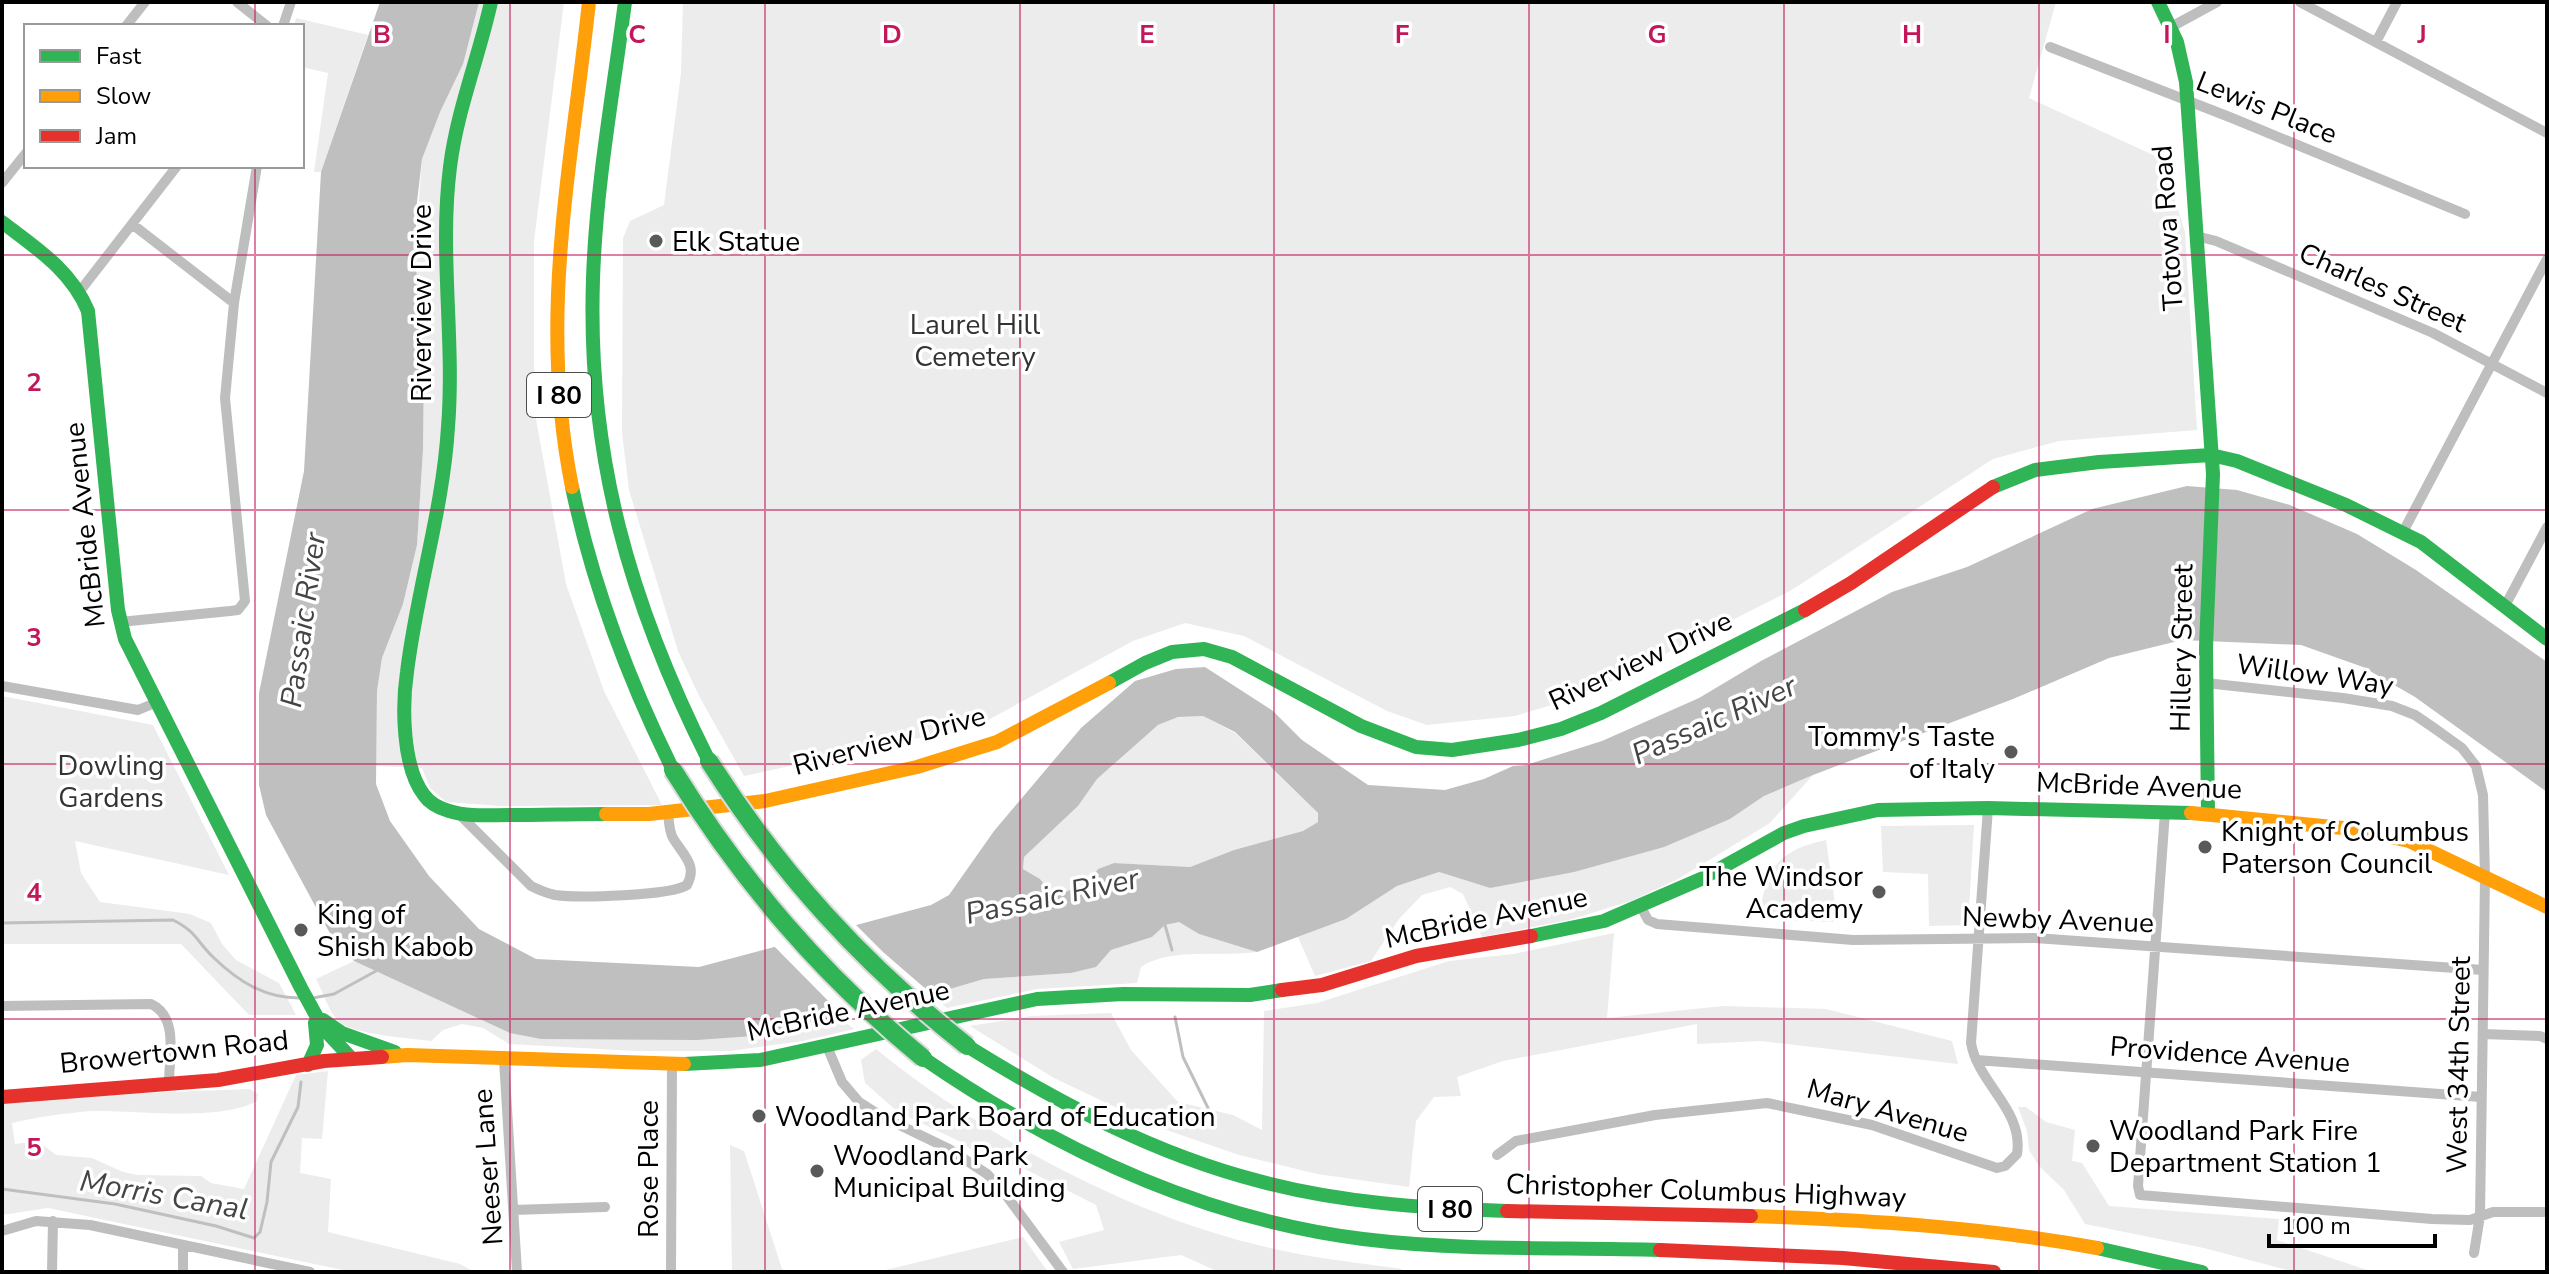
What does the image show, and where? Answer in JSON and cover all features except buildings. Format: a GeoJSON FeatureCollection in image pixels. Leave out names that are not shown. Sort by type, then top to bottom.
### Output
{"type":"FeatureCollection","features":[{"type":"Feature","properties":{"kind":"main road","name":"Riverview Drive"},"geometry":{"type":"LineString","coordinates":[[491,2],[450,167],[449,436],[438,514],[411,636],[404,686],[406,734],[420,791],[435,808],[459,814],[668,813],[765,801],[970,752],[1024,730],[1145,663],[1186,649],[1204,649],[1232,657],[1361,726],[1416,747],[1452,750],[1518,740],[1561,729],[1601,713],[1787,620],[1851,583],[1999,483],[2035,470],[2066,465],[2212,470]]}},
{"type":"Feature","properties":{"kind":"main road","name":"I 80"},"geometry":{"type":"LineString","coordinates":[[589,2],[558,261],[557,354],[563,436],[577,515],[597,593],[624,669],[673,770],[735,867],[783,927],[864,1009],[923,1058],[1017,1120],[1088,1157],[1179,1194],[1288,1226],[1365,1239],[1447,1245],[1813,1255],[1994,1272]]}},
{"type":"Feature","properties":{"kind":"main road","name":"Christopher Columbus Highway"},"geometry":{"type":"LineString","coordinates":[[625,2],[598,214],[593,278],[593,357],[599,437],[614,517],[635,594],[662,666],[709,761],[771,855],[820,914],[904,997],[967,1046],[1053,1099],[1133,1138],[1230,1173],[1328,1196],[1456,1209],[1797,1217],[1902,1224],[2054,1242],[2202,1272]]}},
{"type":"Feature","properties":{"kind":"main road","name":"Totowa Road"},"geometry":{"type":"LineString","coordinates":[[2158,2],[2182,58],[2188,101],[2212,470]]}},
{"type":"Feature","properties":{"kind":"main road","name":"McBride Avenue"},"geometry":{"type":"LineString","coordinates":[[2,222],[68,275],[80,291],[90,319],[120,622],[125,639],[311,1007],[335,1043],[351,1058],[407,1055],[672,1065],[760,1060],[987,1009],[1065,996],[1139,993],[1250,995],[1295,991],[1416,956],[1604,921],[1701,879],[1784,833],[1878,810],[1988,808],[2208,814],[2386,835],[2409,841],[2547,907]]}},
{"type":"Feature","properties":{"kind":"main road"},"geometry":{"type":"LineString","coordinates":[[2212,470],[2237,461],[2346,505],[2403,532],[2449,561],[2547,639]]}},
{"type":"Feature","properties":{"kind":"main road","name":"Hillery Street"},"geometry":{"type":"LineString","coordinates":[[2208,814],[2206,647],[2212,470]]}},
{"type":"Feature","properties":{"kind":"main road","name":"McBride Avenue"},"geometry":{"type":"LineString","coordinates":[[311,1007],[342,1033],[407,1055]]}},
{"type":"Feature","properties":{"kind":"main road"},"geometry":{"type":"LineString","coordinates":[[308,1065],[316,1052],[319,1038],[311,1007]]}},
{"type":"Feature","properties":{"kind":"main road","name":"Browertown Road"},"geometry":{"type":"LineString","coordinates":[[2,1097],[218,1080],[351,1058]]}},
{"type":"Feature","properties":{"kind":"street"},"geometry":{"type":"LineString","coordinates":[[128,24],[145,2]]}},
{"type":"Feature","properties":{"kind":"street"},"geometry":{"type":"LineString","coordinates":[[237,2],[264,24]]}},
{"type":"Feature","properties":{"kind":"street"},"geometry":{"type":"LineString","coordinates":[[284,24],[291,2]]}},
{"type":"Feature","properties":{"kind":"street"},"geometry":{"type":"LineString","coordinates":[[2171,27],[2217,2]]}},
{"type":"Feature","properties":{"kind":"street"},"geometry":{"type":"LineString","coordinates":[[2300,2],[2547,133]]}},
{"type":"Feature","properties":{"kind":"street"},"geometry":{"type":"LineString","coordinates":[[2376,42],[2397,2]]}},
{"type":"Feature","properties":{"kind":"street","name":"Lewis Place"},"geometry":{"type":"LineString","coordinates":[[2050,47],[2465,214]]}},
{"type":"Feature","properties":{"kind":"street"},"geometry":{"type":"LineString","coordinates":[[2,183],[24,156]]}},
{"type":"Feature","properties":{"kind":"street"},"geometry":{"type":"LineString","coordinates":[[80,291],[175,168]]}},
{"type":"Feature","properties":{"kind":"street"},"geometry":{"type":"LineString","coordinates":[[120,622],[238,610],[245,601],[225,398],[234,303],[257,168]]}},
{"type":"Feature","properties":{"kind":"street"},"geometry":{"type":"LineString","coordinates":[[132,224],[234,303]]}},
{"type":"Feature","properties":{"kind":"street","name":"Charles Street"},"geometry":{"type":"LineString","coordinates":[[2196,236],[2216,241],[2433,333],[2547,393]]}},
{"type":"Feature","properties":{"kind":"street"},"geometry":{"type":"LineString","coordinates":[[2403,532],[2547,259]]}},
{"type":"Feature","properties":{"kind":"street"},"geometry":{"type":"LineString","coordinates":[[2505,606],[2547,527]]}},
{"type":"Feature","properties":{"kind":"street","name":"Willow Way"},"geometry":{"type":"LineString","coordinates":[[2206,683],[2392,706],[2415,715],[2434,728],[2469,756],[2480,778],[2485,877]]}},
{"type":"Feature","properties":{"kind":"street"},"geometry":{"type":"LineString","coordinates":[[2,686],[138,710],[155,703]]}},
{"type":"Feature","properties":{"kind":"street"},"geometry":{"type":"LineString","coordinates":[[1976,1060],[1971,1036],[1988,808]]}},
{"type":"Feature","properties":{"kind":"street"},"geometry":{"type":"LineString","coordinates":[[2165,812],[2138,1192],[2143,1197],[2432,1219],[2470,1220],[2493,1212],[2547,1212]]}},
{"type":"Feature","properties":{"kind":"street"},"geometry":{"type":"LineString","coordinates":[[459,814],[531,886],[542,892],[566,896],[670,892],[687,885],[691,879],[689,861],[670,832],[668,813]]}},
{"type":"Feature","properties":{"kind":"street","name":"West 34th Street"},"geometry":{"type":"LineString","coordinates":[[2474,1253],[2480,1216],[2485,877]]}},
{"type":"Feature","properties":{"kind":"street","name":"Newby Avenue"},"geometry":{"type":"LineString","coordinates":[[1641,907],[1648,920],[1657,924],[1853,940],[2035,938],[2483,970]]}},
{"type":"Feature","properties":{"kind":"street"},"geometry":{"type":"LineString","coordinates":[[2,1006],[151,1004],[163,1010],[169,1021],[169,1083]]}},
{"type":"Feature","properties":{"kind":"street"},"geometry":{"type":"LineString","coordinates":[[2483,1034],[2540,1036],[2547,1039]]}},
{"type":"Feature","properties":{"kind":"street"},"geometry":{"type":"LineString","coordinates":[[826,1044],[842,1082],[859,1102],[949,1149],[987,1174],[1063,1272]]}},
{"type":"Feature","properties":{"kind":"street","name":"Neeser Lane"},"geometry":{"type":"LineString","coordinates":[[504,1060],[517,1272]]}},
{"type":"Feature","properties":{"kind":"street","name":"Providence Avenue"},"geometry":{"type":"LineString","coordinates":[[1976,1060],[2481,1097]]}},
{"type":"Feature","properties":{"kind":"street","name":"Mary Avenue"},"geometry":{"type":"LineString","coordinates":[[1497,1155],[1516,1141],[1531,1138],[1655,1115],[1767,1103],[1872,1125],[1997,1168],[2005,1166],[2017,1154],[2018,1133],[1976,1060]]}},
{"type":"Feature","properties":{"kind":"street","name":"Rose Place"},"geometry":{"type":"LineString","coordinates":[[671,1272],[672,1065]]}},
{"type":"Feature","properties":{"kind":"street"},"geometry":{"type":"LineString","coordinates":[[513,1210],[605,1207]]}},
{"type":"Feature","properties":{"kind":"street"},"geometry":{"type":"LineString","coordinates":[[2,1231],[36,1221],[90,1225],[310,1272]]}},
{"type":"Feature","properties":{"kind":"street"},"geometry":{"type":"LineString","coordinates":[[52,1272],[53,1221]]}},
{"type":"Feature","properties":{"kind":"street"},"geometry":{"type":"LineString","coordinates":[[183,1246],[183,1272]]}},
{"type":"Feature","properties":{"kind":"green space"},"geometry":{"type":"Polygon","coordinates":[[[479,2],[564,2],[534,241],[534,408],[566,584],[604,691],[662,805],[501,806],[446,802],[430,788],[422,768],[376,766],[377,691],[382,658],[403,604],[417,545],[424,364],[415,253],[422,159],[479,2]]]}},
{"type":"Feature","properties":{"kind":"green space","name":"Laurel Hill Cemetery"},"geometry":{"type":"Polygon","coordinates":[[[683,2],[2056,2],[2029,98],[2162,159],[2185,232],[2197,430],[2059,441],[1993,459],[1790,591],[1582,696],[1515,716],[1427,725],[1387,711],[1244,636],[1185,623],[1133,641],[979,725],[744,776],[699,696],[678,651],[629,490],[622,433],[623,238],[630,221],[664,205],[681,73],[683,2]]]}},
{"type":"Feature","properties":{"kind":"green space"},"geometry":{"type":"Polygon","coordinates":[[[296,18],[368,35],[321,172],[314,172],[328,73],[304,67],[304,24],[294,24],[296,18]]]}},
{"type":"Feature","properties":{"kind":"green space","name":"Dowling Gardens"},"geometry":{"type":"Polygon","coordinates":[[[2,696],[153,725],[229,875],[75,841],[81,873],[100,902],[190,914],[211,923],[222,944],[236,960],[279,983],[296,1015],[249,1015],[181,944],[2,944],[2,696]]]}},
{"type":"Feature","properties":{"kind":"green space"},"geometry":{"type":"Polygon","coordinates":[[[1203,716],[1235,733],[1318,813],[1318,822],[1303,831],[1234,850],[1190,867],[1114,863],[1098,869],[1088,883],[1060,894],[1052,893],[1040,879],[1023,869],[1024,857],[1078,806],[1097,779],[1158,725],[1178,717],[1203,716]]]}},
{"type":"Feature","properties":{"kind":"green space"},"geometry":{"type":"Polygon","coordinates":[[[1813,775],[1770,823],[1678,879],[1631,901],[1569,920],[1482,937],[1463,894],[1450,887],[1422,895],[1399,919],[1371,961],[1315,976],[1298,937],[1346,919],[1397,886],[1439,872],[1490,888],[1730,819],[1764,796],[1813,775]]]}},
{"type":"Feature","properties":{"kind":"green space"},"geometry":{"type":"Polygon","coordinates":[[[1974,825],[1968,925],[1929,926],[1928,874],[1883,872],[1881,826],[1974,825]]]}},
{"type":"Feature","properties":{"kind":"green space"},"geometry":{"type":"Polygon","coordinates":[[[1826,840],[1837,917],[1833,922],[1759,919],[1765,888],[1776,865],[1795,850],[1826,840]]]}},
{"type":"Feature","properties":{"kind":"green space"},"geometry":{"type":"Polygon","coordinates":[[[1179,922],[1199,934],[1257,952],[1166,957],[1141,967],[1137,983],[1037,989],[947,1008],[931,994],[984,979],[1071,973],[1095,967],[1111,950],[1152,937],[1165,925],[1179,922]]]}},
{"type":"Feature","properties":{"kind":"green space"},"geometry":{"type":"Polygon","coordinates":[[[1614,933],[1607,1018],[1723,1006],[1826,1009],[1952,1041],[1958,1064],[1761,1041],[1697,1044],[1697,1024],[1503,1061],[1457,1077],[1461,1096],[1434,1097],[1416,1121],[1409,1187],[1317,1174],[1239,1155],[1155,1126],[1054,1078],[970,1026],[1031,1016],[1111,1013],[1131,1050],[1178,1102],[1233,1115],[1262,1130],[1264,1011],[1317,1003],[1449,961],[1513,954],[1614,933]]]}},
{"type":"Feature","properties":{"kind":"green space"},"geometry":{"type":"Polygon","coordinates":[[[354,961],[510,1033],[753,1036],[839,1017],[854,1029],[803,1041],[730,1051],[636,1051],[509,1044],[483,1028],[462,1024],[443,1030],[431,1041],[396,1037],[344,1025],[331,1011],[316,979],[354,961]]]}},
{"type":"Feature","properties":{"kind":"green space"},"geometry":{"type":"Polygon","coordinates":[[[876,1049],[919,1082],[1013,1143],[1114,1195],[1218,1234],[1286,1252],[1402,1269],[1402,1272],[1219,1272],[1181,1255],[1073,1269],[1059,1242],[1104,1230],[1096,1205],[1021,1167],[992,1163],[959,1141],[898,1112],[865,1083],[861,1060],[876,1049]]]}},
{"type":"Feature","properties":{"kind":"green space"},"geometry":{"type":"Polygon","coordinates":[[[328,1071],[322,1139],[302,1138],[300,1173],[331,1179],[328,1232],[460,1264],[474,1272],[352,1272],[48,1208],[2,1215],[2,1103],[114,1094],[250,1089],[258,1094],[257,1101],[222,1111],[177,1114],[92,1111],[12,1123],[15,1144],[38,1141],[56,1155],[92,1158],[123,1172],[201,1176],[211,1183],[244,1189],[296,1075],[328,1071]]]}},
{"type":"Feature","properties":{"kind":"green space"},"geometry":{"type":"Polygon","coordinates":[[[2018,1107],[2026,1107],[2046,1122],[2075,1130],[2072,1161],[2082,1163],[2109,1206],[2279,1219],[2277,1240],[2373,1272],[2295,1272],[2204,1248],[2085,1224],[2064,1190],[2039,1166],[2029,1150],[2027,1131],[2018,1107]]]}},
{"type":"Feature","properties":{"kind":"green space"},"geometry":{"type":"Polygon","coordinates":[[[730,1145],[744,1151],[782,1269],[787,1272],[732,1272],[730,1145]]]}},
{"type":"Feature","properties":{"kind":"green space"},"geometry":{"type":"Polygon","coordinates":[[[1023,1237],[1048,1272],[877,1272],[1023,1237]]]}},
{"type":"Feature","properties":{"kind":"water","name":"Passaic River"},"geometry":{"type":"Polygon","coordinates":[[[380,2],[479,2],[463,64],[422,159],[415,253],[424,364],[417,545],[403,604],[382,658],[377,691],[376,784],[390,821],[429,876],[479,929],[536,959],[699,967],[931,905],[949,895],[994,831],[1081,728],[1135,681],[1176,669],[1205,667],[1273,711],[1302,740],[1368,785],[1445,790],[1484,779],[1513,766],[1526,765],[1602,741],[1699,698],[1761,661],[1892,592],[1967,567],[2092,509],[2187,486],[2237,490],[2290,505],[2357,534],[2416,570],[2547,662],[2547,792],[2415,697],[2363,667],[2301,645],[2182,640],[2109,658],[2013,699],[1813,775],[1764,796],[1730,819],[1664,847],[1574,872],[1490,888],[1439,872],[1397,886],[1346,919],[1257,952],[1199,934],[1179,922],[1165,925],[1152,937],[1111,950],[1096,967],[1071,973],[984,979],[753,1036],[697,1040],[541,1039],[510,1033],[354,961],[333,939],[266,815],[259,785],[259,693],[304,471],[321,172],[380,2]],[[1203,716],[1178,717],[1158,725],[1097,779],[1078,806],[1024,857],[1023,869],[1040,879],[1051,893],[1060,894],[1088,883],[1098,869],[1114,863],[1190,867],[1234,850],[1303,831],[1318,822],[1318,813],[1235,732],[1203,716]]]}},
{"type":"Feature","properties":{"kind":"pier"},"geometry":{"type":"Polygon","coordinates":[[[852,921],[935,997],[846,1019],[771,943],[852,921]]]}},
{"type":"Feature","properties":{"kind":"waterway"},"geometry":{"type":"LineString","coordinates":[[2,923],[173,920],[196,937],[233,975],[265,992],[302,998]]}},
{"type":"Feature","properties":{"kind":"waterway"},"geometry":{"type":"LineString","coordinates":[[1165,925],[1172,950]]}},
{"type":"Feature","properties":{"kind":"waterway"},"geometry":{"type":"LineString","coordinates":[[313,998],[334,994],[376,971]]}},
{"type":"Feature","properties":{"kind":"waterway"},"geometry":{"type":"LineString","coordinates":[[1175,1017],[1183,1057],[1209,1110]]}},
{"type":"Feature","properties":{"kind":"waterway","name":"Morris Canal"},"geometry":{"type":"LineString","coordinates":[[2,1189],[115,1204],[216,1226],[254,1238],[260,1232],[267,1202],[271,1162],[298,1107],[301,1082]]}},
{"type":"Feature","properties":{"kind":"traffic: fast"},"geometry":{"type":"LineString","coordinates":[[491,2],[450,167],[446,232],[450,362],[448,427],[441,489],[407,672],[405,735],[411,769],[417,783],[429,801],[449,811],[479,815],[606,814]]}},
{"type":"Feature","properties":{"kind":"traffic: fast"},"geometry":{"type":"LineString","coordinates":[[625,2],[601,175],[595,244],[593,344],[597,407],[619,528],[636,586],[681,702],[709,761]]}},
{"type":"Feature","properties":{"kind":"traffic: fast"},"geometry":{"type":"LineString","coordinates":[[2158,2],[2177,42],[2186,82],[2213,474],[2206,647],[2208,814]]}},
{"type":"Feature","properties":{"kind":"traffic: fast"},"geometry":{"type":"LineString","coordinates":[[2,222],[62,272],[81,296],[88,311],[118,610],[125,639],[301,988],[323,1028],[351,1058]]}},
{"type":"Feature","properties":{"kind":"traffic: fast"},"geometry":{"type":"LineString","coordinates":[[1993,487],[2035,470],[2099,462],[2211,455],[2237,461],[2346,505],[2421,542],[2547,639]]}},
{"type":"Feature","properties":{"kind":"traffic: fast"},"geometry":{"type":"LineString","coordinates":[[572,487],[601,596],[641,701],[673,770]]}},
{"type":"Feature","properties":{"kind":"traffic: fast"},"geometry":{"type":"LineString","coordinates":[[1109,683],[1172,652],[1204,649],[1232,657],[1361,726],[1416,747],[1452,750],[1518,740],[1561,729],[1601,713],[1805,610]]}},
{"type":"Feature","properties":{"kind":"traffic: fast"},"geometry":{"type":"LineString","coordinates":[[709,761],[765,842],[826,915],[893,982],[967,1046]]}},
{"type":"Feature","properties":{"kind":"traffic: fast"},"geometry":{"type":"LineString","coordinates":[[673,770],[727,851],[786,925],[851,993],[923,1058]]}},
{"type":"Feature","properties":{"kind":"traffic: fast"},"geometry":{"type":"LineString","coordinates":[[1531,936],[1604,921],[1701,879],[1784,833],[1878,810],[1988,808],[2191,813]]}},
{"type":"Feature","properties":{"kind":"traffic: fast"},"geometry":{"type":"LineString","coordinates":[[684,1064],[760,1060],[1037,999],[1123,994],[1250,995],[1282,990]]}},
{"type":"Feature","properties":{"kind":"traffic: fast"},"geometry":{"type":"LineString","coordinates":[[323,1020],[342,1033],[395,1052]]}},
{"type":"Feature","properties":{"kind":"traffic: fast"},"geometry":{"type":"LineString","coordinates":[[308,1065],[317,1045],[315,1023]]}},
{"type":"Feature","properties":{"kind":"traffic: fast"},"geometry":{"type":"LineString","coordinates":[[967,1046],[1108,1125],[1220,1170],[1320,1195],[1413,1206],[1507,1211]]}},
{"type":"Feature","properties":{"kind":"traffic: fast"},"geometry":{"type":"LineString","coordinates":[[923,1058],[1025,1122],[1078,1150],[1188,1197],[1245,1215],[1303,1229],[1400,1243],[1660,1250]]}},
{"type":"Feature","properties":{"kind":"traffic: fast"},"geometry":{"type":"LineString","coordinates":[[2097,1248],[2202,1272]]}},
{"type":"Feature","properties":{"kind":"traffic: slow"},"geometry":{"type":"LineString","coordinates":[[572,487],[562,425],[558,304],[567,185],[589,2]]}},
{"type":"Feature","properties":{"kind":"traffic: slow"},"geometry":{"type":"LineString","coordinates":[[606,814],[649,814],[765,801],[917,767],[997,742],[1109,683]]}},
{"type":"Feature","properties":{"kind":"traffic: slow"},"geometry":{"type":"LineString","coordinates":[[2191,813],[2353,829],[2409,841],[2547,907]]}},
{"type":"Feature","properties":{"kind":"traffic: slow"},"geometry":{"type":"LineString","coordinates":[[382,1057],[407,1055],[684,1064]]}},
{"type":"Feature","properties":{"kind":"traffic: slow"},"geometry":{"type":"LineString","coordinates":[[1751,1216],[1925,1226],[2097,1248]]}},
{"type":"Feature","properties":{"kind":"traffic: jam"},"geometry":{"type":"LineString","coordinates":[[1805,610],[1851,583],[1993,487]]}},
{"type":"Feature","properties":{"kind":"traffic: jam"},"geometry":{"type":"LineString","coordinates":[[1282,990],[1322,985],[1416,956],[1531,936]]}},
{"type":"Feature","properties":{"kind":"traffic: jam"},"geometry":{"type":"LineString","coordinates":[[2,1097],[218,1080],[324,1061],[382,1057]]}},
{"type":"Feature","properties":{"kind":"traffic: jam"},"geometry":{"type":"LineString","coordinates":[[1507,1211],[1751,1216]]}},
{"type":"Feature","properties":{"kind":"traffic: jam"},"geometry":{"type":"LineString","coordinates":[[1660,1250],[1843,1258],[1994,1272]]}},
{"type":"Feature","properties":{"kind":"place","name":"Elk Statue"},"geometry":{"type":"Point","coordinates":[656,241]}},
{"type":"Feature","properties":{"kind":"place","name":"Tommy's Taste of Italy"},"geometry":{"type":"Point","coordinates":[2011,752]}},
{"type":"Feature","properties":{"kind":"place","name":"Knight of Columbus Paterson Council"},"geometry":{"type":"Point","coordinates":[2205,847]}},
{"type":"Feature","properties":{"kind":"place","name":"The Windsor Academy"},"geometry":{"type":"Point","coordinates":[1879,892]}},
{"type":"Feature","properties":{"kind":"place","name":"King of Shish Kabob"},"geometry":{"type":"Point","coordinates":[301,930]}},
{"type":"Feature","properties":{"kind":"place","name":"Woodland Park Board of Education"},"geometry":{"type":"Point","coordinates":[759,1116]}},
{"type":"Feature","properties":{"kind":"place","name":"Woodland Park Fire Department Station 1"},"geometry":{"type":"Point","coordinates":[2093,1146]}},
{"type":"Feature","properties":{"kind":"place","name":"Woodland Park Municipal Building"},"geometry":{"type":"Point","coordinates":[817,1171]}}]}
